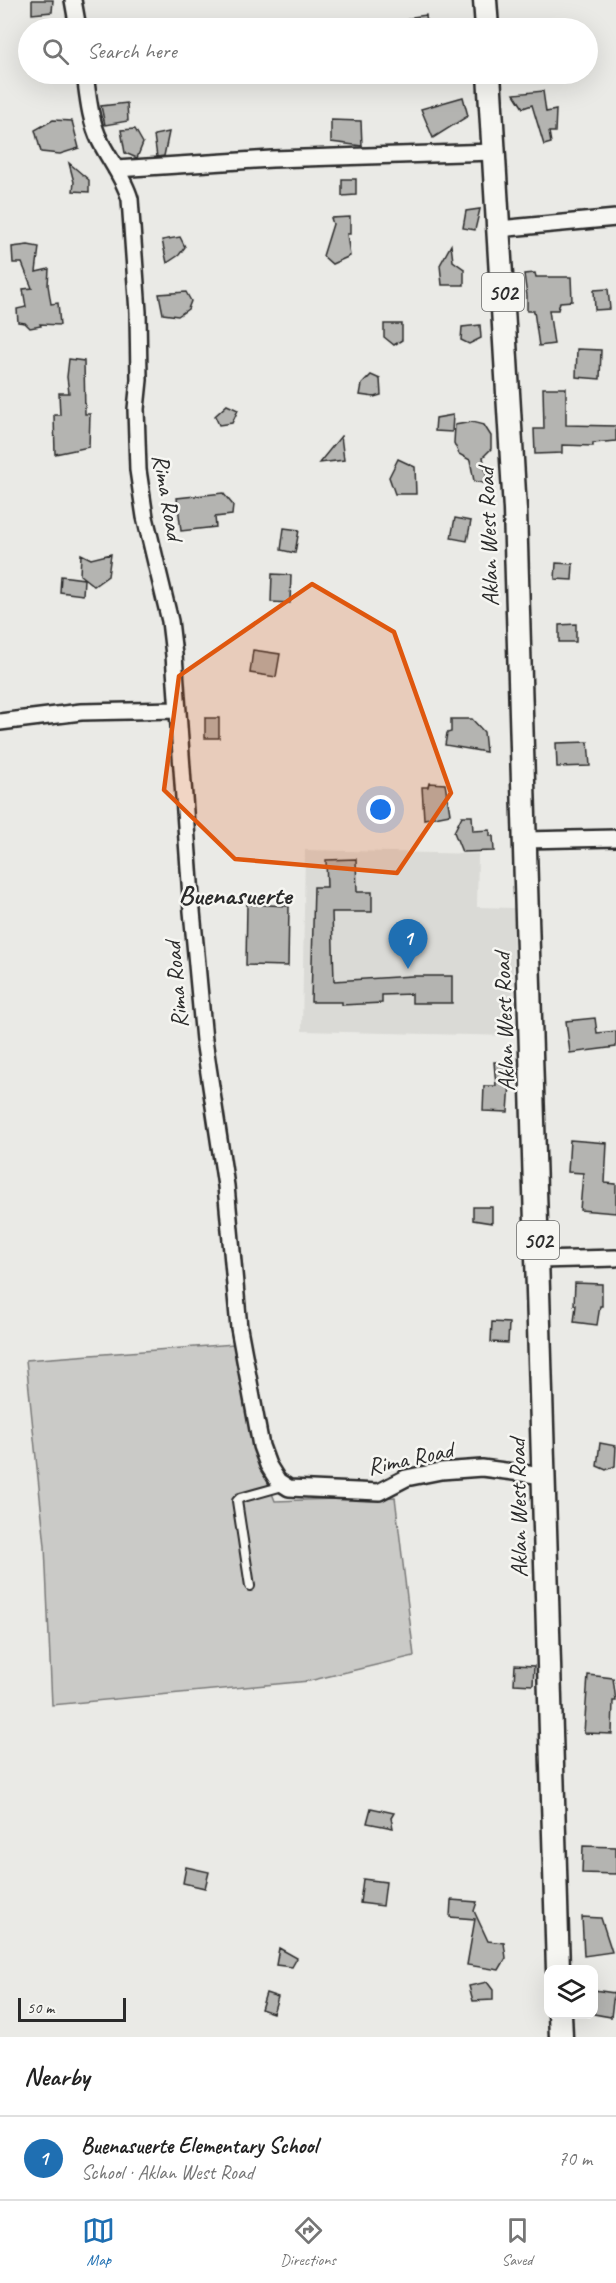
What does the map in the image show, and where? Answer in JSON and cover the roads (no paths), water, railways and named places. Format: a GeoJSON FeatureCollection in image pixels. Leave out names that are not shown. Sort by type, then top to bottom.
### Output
{"type":"FeatureCollection","features":[{"type":"Feature","properties":{"kind":"main road"},"geometry":{"type":"LineString","coordinates":[[485,0],[486,18]]}},
{"type":"Feature","properties":{"kind":"main road","name":"Aklan West Road"},"geometry":{"type":"LineString","coordinates":[[490,84],[516,510],[558,1965]]}},
{"type":"Feature","properties":{"kind":"main road"},"geometry":{"type":"LineString","coordinates":[[560,2019],[561,2037]]}},
{"type":"Feature","properties":{"kind":"street"},"geometry":{"type":"LineString","coordinates":[[73,0],[76,18]]}},
{"type":"Feature","properties":{"kind":"street","name":"Rima Road"},"geometry":{"type":"LineString","coordinates":[[87,84],[93,122],[101,142],[127,188],[130,199],[138,312],[139,380],[136,410],[138,470],[145,517],[170,621],[204,1040],[226,1185],[239,1328],[261,1446],[268,1465],[278,1481],[289,1488],[379,1492],[406,1478],[441,1471],[482,1468],[544,1476]]}},
{"type":"Feature","properties":{"kind":"street"},"geometry":{"type":"LineString","coordinates":[[116,169],[272,159],[494,152]]}},
{"type":"Feature","properties":{"kind":"street"},"geometry":{"type":"LineString","coordinates":[[499,229],[616,218]]}},
{"type":"Feature","properties":{"kind":"street"},"geometry":{"type":"LineString","coordinates":[[0,722],[81,712],[177,710]]}},
{"type":"Feature","properties":{"kind":"street"},"geometry":{"type":"LineString","coordinates":[[525,840],[616,838]]}},
{"type":"Feature","properties":{"kind":"street"},"geometry":{"type":"LineString","coordinates":[[539,1260],[616,1258]]}},
{"type":"Feature","properties":{"kind":"lane"},"geometry":{"type":"LineString","coordinates":[[250,1586],[237,1501],[240,1498],[283,1486]]}},
{"type":"Feature","properties":{"kind":"place","name":"Buenasuerte Elementary School"},"geometry":{"type":"Point","coordinates":[408,969]}},
{"type":"Feature","properties":{"kind":"district","name":"Buenasuerte"},"geometry":{"type":"Point","coordinates":[235,895]}}]}
